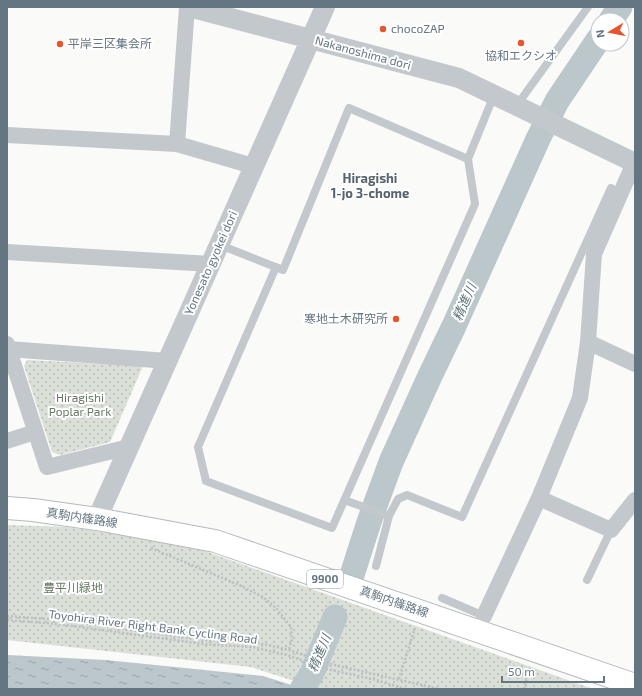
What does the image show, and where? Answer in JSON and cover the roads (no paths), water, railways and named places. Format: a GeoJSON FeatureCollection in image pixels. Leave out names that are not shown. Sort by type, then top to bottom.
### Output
{"type":"FeatureCollection","features":[{"type":"Feature","properties":{"kind":"main road","name":"真駒内篠路線"},"geometry":{"type":"LineString","coordinates":[[7,508],[97,519],[215,541],[635,685]]}},
{"type":"Feature","properties":{"kind":"street","name":"Nakanoshima dori"},"geometry":{"type":"LineString","coordinates":[[188,7],[459,78],[635,163]]}},
{"type":"Feature","properties":{"kind":"street"},"geometry":{"type":"LineString","coordinates":[[177,144],[188,7]]}},
{"type":"Feature","properties":{"kind":"street","name":"Yonesato gyokei dori"},"geometry":{"type":"LineString","coordinates":[[97,519],[325,7]]}},
{"type":"Feature","properties":{"kind":"street"},"geometry":{"type":"LineString","coordinates":[[7,135],[177,144],[253,166]]}},
{"type":"Feature","properties":{"kind":"street"},"geometry":{"type":"LineString","coordinates":[[484,616],[539,498],[580,398],[588,342],[586,262],[594,254],[635,163]]}},
{"type":"Feature","properties":{"kind":"street"},"geometry":{"type":"LineString","coordinates":[[7,252],[211,264]]}},
{"type":"Feature","properties":{"kind":"street"},"geometry":{"type":"LineString","coordinates":[[588,342],[635,364]]}},
{"type":"Feature","properties":{"kind":"street"},"geometry":{"type":"LineString","coordinates":[[129,447],[47,467],[8,347],[168,361]]}},
{"type":"Feature","properties":{"kind":"street"},"geometry":{"type":"LineString","coordinates":[[7,441],[36,432]]}},
{"type":"Feature","properties":{"kind":"street"},"geometry":{"type":"LineString","coordinates":[[539,498],[611,530],[635,500]]}},
{"type":"Feature","properties":{"kind":"lane"},"geometry":{"type":"LineString","coordinates":[[524,110],[588,7]]}},
{"type":"Feature","properties":{"kind":"lane"},"geometry":{"type":"LineString","coordinates":[[276,267],[198,447],[206,482],[332,528],[475,204],[468,159],[494,95]]}},
{"type":"Feature","properties":{"kind":"lane"},"geometry":{"type":"LineString","coordinates":[[219,245],[283,270],[349,108],[468,159]]}},
{"type":"Feature","properties":{"kind":"lane"},"geometry":{"type":"LineString","coordinates":[[376,566],[386,514],[398,499],[407,495],[462,517],[586,262],[612,188]]}},
{"type":"Feature","properties":{"kind":"lane"},"geometry":{"type":"LineString","coordinates":[[344,500],[386,514]]}},
{"type":"Feature","properties":{"kind":"lane"},"geometry":{"type":"LineString","coordinates":[[587,580],[611,530]]}},
{"type":"Feature","properties":{"kind":"lane"},"geometry":{"type":"LineString","coordinates":[[442,598],[484,616]]}},
{"type":"Feature","properties":{"kind":"water"},"geometry":{"type":"Polygon","coordinates":[[[7,655],[106,660],[263,676],[304,689],[7,689],[7,655]]]}},
{"type":"Feature","properties":{"kind":"waterway","name":"精進川"},"geometry":{"type":"LineString","coordinates":[[617,12],[620,7]]}},
{"type":"Feature","properties":{"kind":"waterway","name":"精進川"},"geometry":{"type":"LineString","coordinates":[[352,575],[369,522],[391,462],[429,378],[538,139],[557,101],[590,52]]}},
{"type":"Feature","properties":{"kind":"waterway","name":"精進川"},"geometry":{"type":"LineString","coordinates":[[302,689],[312,673],[335,617]]}},
{"type":"Feature","properties":{"kind":"place","name":"chocoZAP"},"geometry":{"type":"Point","coordinates":[383,29]}},
{"type":"Feature","properties":{"kind":"place","name":"協和エクシオ"},"geometry":{"type":"Point","coordinates":[521,43]}},
{"type":"Feature","properties":{"kind":"place","name":"平岸三区集会所"},"geometry":{"type":"Point","coordinates":[60,44]}},
{"type":"Feature","properties":{"kind":"place","name":"寒地土木研究所"},"geometry":{"type":"Point","coordinates":[396,319]}},
{"type":"Feature","properties":{"kind":"district","name":"Hiragishi 1-jo 3-chome"},"geometry":{"type":"Point","coordinates":[370,186]}},
{"type":"Feature","properties":{"kind":"park label","name":"Hiragishi Poplar Park"},"geometry":{"type":"Point","coordinates":[80,405]}},
{"type":"Feature","properties":{"kind":"park label","name":"豊平川緑地"},"geometry":{"type":"Point","coordinates":[73,588]}}]}
